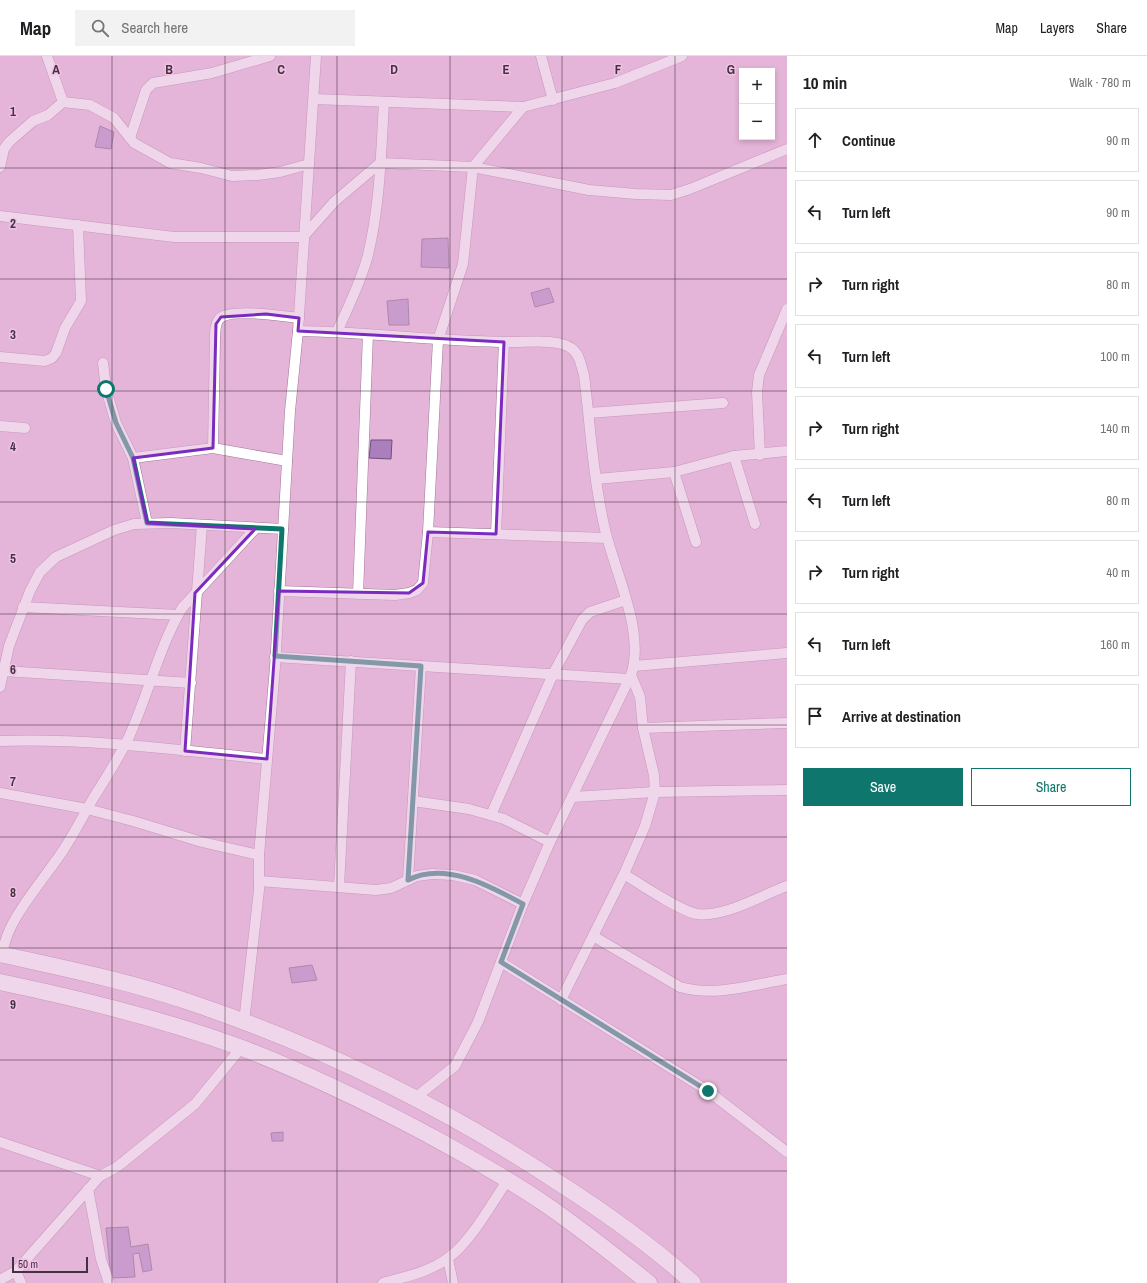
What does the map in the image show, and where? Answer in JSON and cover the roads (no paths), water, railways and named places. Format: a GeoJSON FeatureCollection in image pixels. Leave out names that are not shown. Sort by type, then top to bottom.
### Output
{"type":"FeatureCollection","features":[{"type":"Feature","properties":{"kind":"main road"},"geometry":{"type":"LineString","coordinates":[[2,955],[72,970],[188,1002],[295,1040],[415,1098],[519,1156],[596,1207],[676,1267],[693,1283]]}},
{"type":"Feature","properties":{"kind":"main road"},"geometry":{"type":"LineString","coordinates":[[0,982],[89,1002],[169,1024],[241,1048],[319,1079],[444,1143],[541,1201],[606,1248],[649,1283]]}},
{"type":"Feature","properties":{"kind":"street"},"geometry":{"type":"LineString","coordinates":[[47,56],[63,102]]}},
{"type":"Feature","properties":{"kind":"street"},"geometry":{"type":"LineString","coordinates":[[130,138],[146,90],[153,83],[212,73],[270,56]]}},
{"type":"Feature","properties":{"kind":"street"},"geometry":{"type":"LineString","coordinates":[[244,1022],[259,881],[259,855],[275,656],[282,529],[299,318],[303,237],[316,56]]}},
{"type":"Feature","properties":{"kind":"street"},"geometry":{"type":"LineString","coordinates":[[541,56],[553,100]]}},
{"type":"Feature","properties":{"kind":"street"},"geometry":{"type":"LineString","coordinates":[[314,99],[523,107],[615,83],[682,56]]}},
{"type":"Feature","properties":{"kind":"street"},"geometry":{"type":"LineString","coordinates":[[0,167],[4,149],[9,142],[33,122],[48,115],[63,102],[90,104],[114,118],[130,138],[148,152],[170,163],[201,168],[232,176],[280,172],[309,164]]}},
{"type":"Feature","properties":{"kind":"street"},"geometry":{"type":"LineString","coordinates":[[337,332],[357,287],[368,255],[374,220],[380,163],[384,102]]}},
{"type":"Feature","properties":{"kind":"street"},"geometry":{"type":"LineString","coordinates":[[279,591],[395,595],[417,590],[423,583],[428,532],[438,340],[463,264],[473,167],[523,107]]}},
{"type":"Feature","properties":{"kind":"street"},"geometry":{"type":"LineString","coordinates":[[0,216],[174,237],[303,237],[334,202],[380,163],[473,167],[589,190],[636,194],[671,194],[690,189],[787,149]]}},
{"type":"Feature","properties":{"kind":"street"},"geometry":{"type":"LineString","coordinates":[[0,357],[45,361],[52,358],[56,353],[65,328],[81,301],[78,225]]}},
{"type":"Feature","properties":{"kind":"street"},"geometry":{"type":"LineString","coordinates":[[760,455],[757,392],[759,375],[787,309]]}},
{"type":"Feature","properties":{"kind":"street"},"geometry":{"type":"LineString","coordinates":[[213,448],[216,324],[225,316],[233,314],[266,314],[299,318]]}},
{"type":"Feature","properties":{"kind":"street"},"geometry":{"type":"LineString","coordinates":[[298,331],[337,332],[438,340],[504,342],[538,341],[571,347],[579,357],[584,375],[604,525],[626,600],[636,650],[631,673],[550,842],[523,904],[478,1022],[455,1066],[415,1098]]}},
{"type":"Feature","properties":{"kind":"street"},"geometry":{"type":"LineString","coordinates":[[358,594],[368,334]]}},
{"type":"Feature","properties":{"kind":"street"},"geometry":{"type":"LineString","coordinates":[[496,534],[504,342]]}},
{"type":"Feature","properties":{"kind":"street"},"geometry":{"type":"LineString","coordinates":[[103,363],[106,389],[116,423],[133,458],[147,523]]}},
{"type":"Feature","properties":{"kind":"street"},"geometry":{"type":"LineString","coordinates":[[589,413],[723,403]]}},
{"type":"Feature","properties":{"kind":"street"},"geometry":{"type":"LineString","coordinates":[[0,426],[25,428]]}},
{"type":"Feature","properties":{"kind":"street"},"geometry":{"type":"LineString","coordinates":[[133,458],[213,448],[287,461]]}},
{"type":"Feature","properties":{"kind":"street"},"geometry":{"type":"LineString","coordinates":[[597,479],[674,472],[734,456],[760,455],[787,451]]}},
{"type":"Feature","properties":{"kind":"street"},"geometry":{"type":"LineString","coordinates":[[734,456],[755,524]]}},
{"type":"Feature","properties":{"kind":"street"},"geometry":{"type":"LineString","coordinates":[[674,472],[696,542]]}},
{"type":"Feature","properties":{"kind":"street"},"geometry":{"type":"LineString","coordinates":[[0,687],[9,646],[23,607],[40,572],[56,557],[114,530],[134,524],[147,523],[254,529],[282,529]]}},
{"type":"Feature","properties":{"kind":"street"},"geometry":{"type":"LineString","coordinates":[[185,751],[191,683],[195,593],[202,525]]}},
{"type":"Feature","properties":{"kind":"street"},"geometry":{"type":"LineString","coordinates":[[2,955],[3,946],[13,924],[34,889],[64,850],[124,745],[152,681],[167,634],[178,615],[195,593],[254,529]]}},
{"type":"Feature","properties":{"kind":"street"},"geometry":{"type":"LineString","coordinates":[[428,532],[608,538]]}},
{"type":"Feature","properties":{"kind":"street"},"geometry":{"type":"LineString","coordinates":[[491,815],[553,674],[582,620],[590,612],[626,600]]}},
{"type":"Feature","properties":{"kind":"street"},"geometry":{"type":"LineString","coordinates":[[23,607],[178,615]]}},
{"type":"Feature","properties":{"kind":"street"},"geometry":{"type":"LineString","coordinates":[[275,656],[553,674],[631,673],[787,652]]}},
{"type":"Feature","properties":{"kind":"street"},"geometry":{"type":"LineString","coordinates":[[339,886],[351,661]]}},
{"type":"Feature","properties":{"kind":"street"},"geometry":{"type":"LineString","coordinates":[[408,880],[421,666]]}},
{"type":"Feature","properties":{"kind":"street"},"geometry":{"type":"LineString","coordinates":[[4,670],[191,683]]}},
{"type":"Feature","properties":{"kind":"street"},"geometry":{"type":"LineString","coordinates":[[561,1000],[624,874],[645,826],[655,792],[654,775],[643,728],[640,697],[631,673]]}},
{"type":"Feature","properties":{"kind":"street"},"geometry":{"type":"LineString","coordinates":[[643,728],[787,723]]}},
{"type":"Feature","properties":{"kind":"street"},"geometry":{"type":"LineString","coordinates":[[0,741],[29,740],[124,745],[267,759]]}},
{"type":"Feature","properties":{"kind":"street"},"geometry":{"type":"LineString","coordinates":[[572,797],[655,792],[787,790]]}},
{"type":"Feature","properties":{"kind":"street"},"geometry":{"type":"LineString","coordinates":[[0,793],[87,809],[202,842],[259,855]]}},
{"type":"Feature","properties":{"kind":"street"},"geometry":{"type":"LineString","coordinates":[[413,801],[469,809],[491,815],[504,819],[550,842]]}},
{"type":"Feature","properties":{"kind":"street"},"geometry":{"type":"LineString","coordinates":[[259,881],[376,890],[391,888],[417,876],[432,874],[475,880],[523,904]]}},
{"type":"Feature","properties":{"kind":"street"},"geometry":{"type":"LineString","coordinates":[[624,874],[679,906],[696,914],[733,908],[787,886]]}},
{"type":"Feature","properties":{"kind":"street"},"geometry":{"type":"LineString","coordinates":[[593,936],[680,987],[696,992],[718,992],[787,979]]}},
{"type":"Feature","properties":{"kind":"street"},"geometry":{"type":"LineString","coordinates":[[501,962],[708,1091],[787,1152]]}},
{"type":"Feature","properties":{"kind":"street"},"geometry":{"type":"LineString","coordinates":[[0,1280],[16,1271],[100,1176],[117,1167],[195,1104],[241,1048]]}},
{"type":"Feature","properties":{"kind":"street"},"geometry":{"type":"LineString","coordinates":[[0,1142],[100,1176]]}},
{"type":"Feature","properties":{"kind":"street"},"geometry":{"type":"LineString","coordinates":[[383,1283],[421,1271],[448,1259],[463,1245],[507,1181]]}},
{"type":"Feature","properties":{"kind":"street"},"geometry":{"type":"LineString","coordinates":[[88,1190],[101,1259],[108,1283]]}},
{"type":"Feature","properties":{"kind":"street"},"geometry":{"type":"LineString","coordinates":[[448,1259],[453,1283]]}},
{"type":"Feature","properties":{"kind":"street"},"geometry":{"type":"LineString","coordinates":[[16,1271],[21,1283]]}}]}
